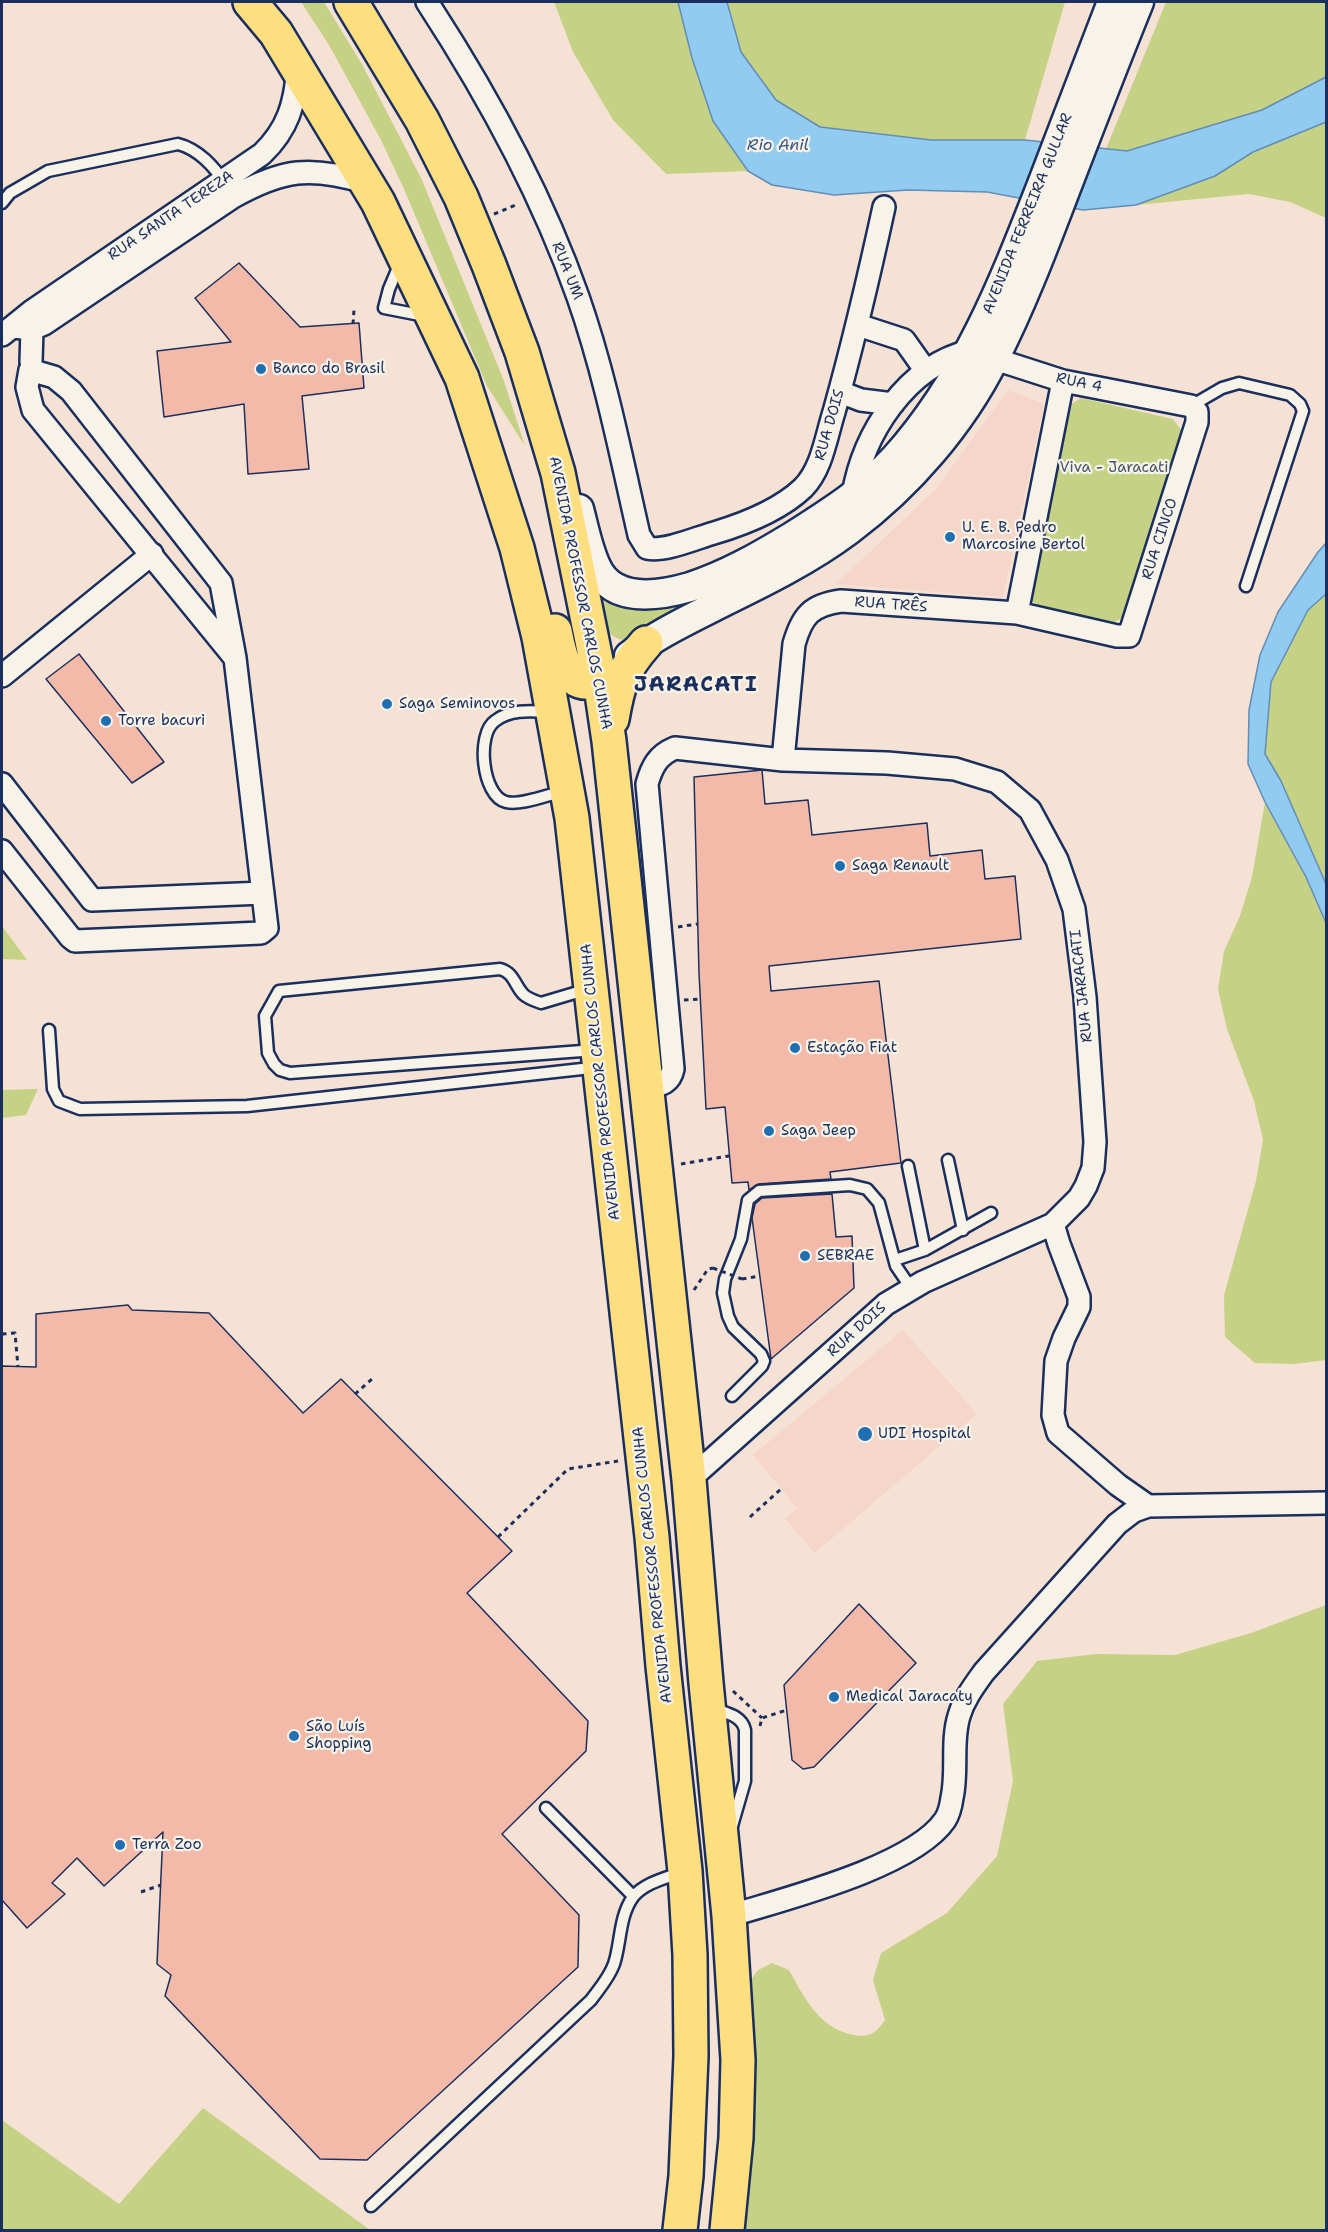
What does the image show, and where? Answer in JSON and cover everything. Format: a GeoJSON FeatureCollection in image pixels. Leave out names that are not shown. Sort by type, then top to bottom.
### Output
{"type":"FeatureCollection","features":[{"type":"Feature","properties":{"kind":"main road","name":"AVENIDA PROFESSOR CARLOS CUNHA"},"geometry":{"type":"LineString","coordinates":[[250,2],[276,33],[366,182],[435,318],[462,378],[517,548],[539,637],[568,790],[592,988],[652,1537],[664,1677],[685,1871],[690,1955],[691,2055],[686,2176],[680,2230]]}},
{"type":"Feature","properties":{"kind":"main road"},"geometry":{"type":"LineString","coordinates":[[257,2],[276,33]]}},
{"type":"Feature","properties":{"kind":"main road","name":"AVENIDA FERREIRA GULLAR"},"geometry":{"type":"LineString","coordinates":[[1096,79],[1112,2]]}},
{"type":"Feature","properties":{"kind":"main road","name":"AVENIDA FERREIRA GULLAR"},"geometry":{"type":"LineString","coordinates":[[600,680],[645,643],[775,577],[849,530],[880,505],[931,451],[965,406],[982,355],[1021,271],[1096,79],[1138,2]]}},
{"type":"Feature","properties":{"kind":"main road","name":"AVENIDA PROFESSOR CARLOS CUNHA"},"geometry":{"type":"LineString","coordinates":[[353,6],[422,120],[461,197],[522,352],[558,473],[600,680],[609,741],[642,897],[647,1088],[689,1480],[708,1707],[729,1916],[738,2060],[736,2138],[727,2230]]}},
{"type":"Feature","properties":{"kind":"main road","name":"AVENIDA FERREIRA GULLAR"},"geometry":{"type":"LineString","coordinates":[[558,473],[576,500],[596,567],[603,577],[620,590],[643,595],[674,592],[732,570],[765,553],[853,495],[894,460],[951,384],[982,355]]}},
{"type":"Feature","properties":{"kind":"main road"},"geometry":{"type":"LineString","coordinates":[[462,378],[500,444],[521,491],[563,664],[578,681],[585,683],[600,680]]}},
{"type":"Feature","properties":{"kind":"main road"},"geometry":{"type":"LineString","coordinates":[[609,741],[620,680],[626,667],[645,643]]}},
{"type":"Feature","properties":{"kind":"street","name":"RUA UM"},"geometry":{"type":"LineString","coordinates":[[427,2],[455,45],[522,162],[578,295],[595,350],[639,535],[647,548],[662,548]]}},
{"type":"Feature","properties":{"kind":"street","name":"RUA SANTA TEREZA"},"geometry":{"type":"LineString","coordinates":[[16,330],[32,311],[228,189],[276,140],[292,109],[298,68]]}},
{"type":"Feature","properties":{"kind":"street","name":"RUA SANTA TEREZA"},"geometry":{"type":"LineString","coordinates":[[228,189],[256,184],[300,171],[333,174],[366,182]]}},
{"type":"Feature","properties":{"kind":"street","name":"RUA DOIS"},"geometry":{"type":"LineString","coordinates":[[662,548],[727,530],[779,506],[802,488],[818,465],[858,324],[884,207]]}},
{"type":"Feature","properties":{"kind":"street"},"geometry":{"type":"LineString","coordinates":[[858,324],[904,340],[926,371]]}},
{"type":"Feature","properties":{"kind":"street"},"geometry":{"type":"LineString","coordinates":[[16,330],[30,366],[27,387],[33,410],[235,658]]}},
{"type":"Feature","properties":{"kind":"street"},"geometry":{"type":"LineString","coordinates":[[853,495],[862,456],[893,404],[926,371],[956,355],[982,355]]}},
{"type":"Feature","properties":{"kind":"street","name":"RUA 4"},"geometry":{"type":"LineString","coordinates":[[982,355],[1063,381],[1191,406]]}},
{"type":"Feature","properties":{"kind":"street"},"geometry":{"type":"LineString","coordinates":[[2,851],[70,938],[77,941],[261,933],[268,925],[235,658],[223,589],[218,577],[71,391],[54,377],[30,366]]}},
{"type":"Feature","properties":{"kind":"street"},"geometry":{"type":"LineString","coordinates":[[1017,613],[1063,381]]}},
{"type":"Feature","properties":{"kind":"street"},"geometry":{"type":"LineString","coordinates":[[840,392],[861,400],[893,404]]}},
{"type":"Feature","properties":{"kind":"street","name":"RUA CINCO"},"geometry":{"type":"LineString","coordinates":[[1125,637],[1129,636],[1131,631],[1197,422],[1197,412],[1191,406]]}},
{"type":"Feature","properties":{"kind":"street"},"geometry":{"type":"LineString","coordinates":[[2,676],[152,554]]}},
{"type":"Feature","properties":{"kind":"street","name":"RUA TRÊS"},"geometry":{"type":"LineString","coordinates":[[783,760],[794,644],[803,622],[817,607],[841,602],[1017,613],[1125,637]]}},
{"type":"Feature","properties":{"kind":"street","name":"RUA JARACATI"},"geometry":{"type":"LineString","coordinates":[[642,897],[647,784],[651,769],[664,752],[675,747],[783,760],[886,763],[955,769],[997,782],[1030,810],[1057,860],[1074,909],[1085,997],[1095,1142],[1093,1168],[1086,1186],[1079,1198],[1053,1224]]}},
{"type":"Feature","properties":{"kind":"street"},"geometry":{"type":"LineString","coordinates":[[2,784],[92,900],[263,893]]}},
{"type":"Feature","properties":{"kind":"street"},"geometry":{"type":"LineString","coordinates":[[1053,1224],[1079,1297],[1079,1307],[1056,1361],[1053,1415],[1058,1432],[1118,1485],[1148,1506]]}},
{"type":"Feature","properties":{"kind":"street","name":"RUA DOIS"},"geometry":{"type":"LineString","coordinates":[[689,1480],[886,1304],[911,1288],[1053,1224]]}},
{"type":"Feature","properties":{"kind":"street"},"geometry":{"type":"LineString","coordinates":[[729,1916],[840,1881],[903,1855],[935,1831],[946,1818],[952,1798],[956,1778],[958,1717],[967,1695],[984,1672],[1117,1524],[1134,1511],[1148,1506],[1326,1503]]}},
{"type":"Feature","properties":{"kind":"lane"},"geometry":{"type":"LineString","coordinates":[[2,203],[10,193],[48,171],[172,145],[187,146],[204,158],[228,189]]}},
{"type":"Feature","properties":{"kind":"lane"},"geometry":{"type":"LineString","coordinates":[[1191,406],[1222,388],[1239,383],[1290,395],[1300,404],[1302,411],[1246,586]]}},
{"type":"Feature","properties":{"kind":"lane"},"geometry":{"type":"LineString","coordinates":[[553,712],[517,712],[504,715],[494,721],[486,732],[484,741],[487,779],[492,793],[505,802],[516,803],[568,790]]}},
{"type":"Feature","properties":{"kind":"lane"},"geometry":{"type":"LineString","coordinates":[[582,1051],[290,1073],[280,1070],[268,1053],[265,1016],[279,992],[500,969],[512,976],[523,994],[541,1003],[592,988]]}},
{"type":"Feature","properties":{"kind":"lane"},"geometry":{"type":"LineString","coordinates":[[49,1030],[53,1089],[59,1101],[80,1109],[247,1106],[582,1070]]}},
{"type":"Feature","properties":{"kind":"lane"},"geometry":{"type":"LineString","coordinates":[[948,1160],[963,1230]]}},
{"type":"Feature","properties":{"kind":"lane"},"geometry":{"type":"LineString","coordinates":[[908,1166],[925,1250]]}},
{"type":"Feature","properties":{"kind":"lane"},"geometry":{"type":"LineString","coordinates":[[732,1396],[762,1366],[764,1361],[761,1354],[734,1327],[728,1316],[723,1293],[724,1279],[741,1239],[748,1200],[759,1191],[850,1185],[867,1189],[879,1203],[895,1260],[911,1288]]}},
{"type":"Feature","properties":{"kind":"lane"},"geometry":{"type":"LineString","coordinates":[[895,1260],[925,1250],[991,1213]]}},
{"type":"Feature","properties":{"kind":"lane"},"geometry":{"type":"LineString","coordinates":[[546,1808],[633,1896]]}},
{"type":"Feature","properties":{"kind":"lane"},"geometry":{"type":"LineString","coordinates":[[371,2206],[591,2000],[614,1965],[624,1915],[633,1896],[653,1882],[685,1871]]}},
{"type":"Feature","properties":{"kind":"path"},"geometry":{"type":"LineString","coordinates":[[493,214],[536,196]]}},
{"type":"Feature","properties":{"kind":"path"},"geometry":{"type":"LineString","coordinates":[[353,324],[354,310]]}},
{"type":"Feature","properties":{"kind":"path"},"geometry":{"type":"LineString","coordinates":[[655,1168],[729,1156]]}},
{"type":"Feature","properties":{"kind":"path"},"geometry":{"type":"LineString","coordinates":[[713,1268],[742,1279],[760,1276]]}},
{"type":"Feature","properties":{"kind":"path"},"geometry":{"type":"LineString","coordinates":[[2,1334],[15,1333],[18,1367]]}},
{"type":"Feature","properties":{"kind":"path"},"geometry":{"type":"LineString","coordinates":[[356,1394],[373,1378]]}},
{"type":"Feature","properties":{"kind":"path"},"geometry":{"type":"LineString","coordinates":[[498,1537],[567,1469],[618,1461]]}},
{"type":"Feature","properties":{"kind":"path"},"geometry":{"type":"LineString","coordinates":[[750,1517],[782,1489]]}},
{"type":"Feature","properties":{"kind":"path"},"geometry":{"type":"LineString","coordinates":[[732,1682],[734,1693],[762,1718]]}},
{"type":"Feature","properties":{"kind":"path"},"geometry":{"type":"LineString","coordinates":[[141,1892],[161,1885]]}},
{"type":"Feature","properties":{"kind":"shaded area","name":"U. E. B. Pedro Marcosine Bertol"},"geometry":{"type":"Polygon","coordinates":[[[1008,390],[1044,404],[1003,597],[836,584],[935,490],[1008,390]]]}},
{"type":"Feature","properties":{"kind":"shaded area","name":"UDI Hospital"},"geometry":{"type":"Polygon","coordinates":[[[903,1330],[977,1414],[815,1553],[785,1519],[797,1508],[753,1455],[903,1330]]]}},
{"type":"Feature","properties":{"kind":"green space"},"geometry":{"type":"Polygon","coordinates":[[[301,2],[324,2],[363,66],[422,180],[504,381],[525,446],[487,386],[381,140],[329,45],[301,2]]]}},
{"type":"Feature","properties":{"kind":"green space"},"geometry":{"type":"Polygon","coordinates":[[[554,2],[678,2],[692,58],[713,121],[748,171],[666,174],[613,120],[573,52],[554,2]]]}},
{"type":"Feature","properties":{"kind":"green space"},"geometry":{"type":"Polygon","coordinates":[[[727,2],[1065,2],[1025,140],[932,140],[820,127],[776,101],[741,52],[727,2]]]}},
{"type":"Feature","properties":{"kind":"green space"},"geometry":{"type":"Polygon","coordinates":[[[1166,2],[1326,2],[1326,77],[1262,110],[1127,151],[1106,149],[1166,2]]]}},
{"type":"Feature","properties":{"kind":"green space"},"geometry":{"type":"Polygon","coordinates":[[[1326,122],[1326,218],[1290,202],[1249,194],[1136,205],[1215,176],[1253,152],[1326,122]]]}},
{"type":"Feature","properties":{"kind":"green space","name":"Viva - Jaracati"},"geometry":{"type":"Polygon","coordinates":[[[1081,398],[1173,419],[1182,431],[1183,439],[1127,612],[1118,620],[1109,623],[1040,607],[1031,600],[1029,595],[1068,406],[1081,398]]]}},
{"type":"Feature","properties":{"kind":"green space"},"geometry":{"type":"Polygon","coordinates":[[[599,589],[701,601],[630,640],[620,639],[608,631],[605,624],[599,589]]]}},
{"type":"Feature","properties":{"kind":"green space"},"geometry":{"type":"Polygon","coordinates":[[[1326,594],[1326,884],[1281,781],[1265,754],[1271,682],[1308,610],[1326,594]]]}},
{"type":"Feature","properties":{"kind":"green space"},"geometry":{"type":"Polygon","coordinates":[[[1265,802],[1306,877],[1326,923],[1326,1360],[1294,1364],[1255,1363],[1225,1337],[1224,1295],[1256,1181],[1263,1140],[1254,1101],[1227,1029],[1218,989],[1224,951],[1240,916],[1252,877],[1265,802]]]}},
{"type":"Feature","properties":{"kind":"green space"},"geometry":{"type":"Polygon","coordinates":[[[2,926],[27,960],[2,959],[2,926]]]}},
{"type":"Feature","properties":{"kind":"green space"},"geometry":{"type":"Polygon","coordinates":[[[38,1089],[26,1115],[2,1118],[2,1090],[38,1089]]]}},
{"type":"Feature","properties":{"kind":"green space"},"geometry":{"type":"Polygon","coordinates":[[[1326,1605],[1326,2230],[741,2230],[750,2153],[753,2099],[751,1980],[758,1970],[772,1963],[789,1970],[814,2011],[831,2026],[860,2036],[872,2034],[879,2028],[885,2020],[873,1980],[881,1953],[947,1913],[997,1856],[1013,1781],[1003,1704],[1037,1661],[1096,1654],[1175,1655],[1251,1633],[1326,1605]]]}},
{"type":"Feature","properties":{"kind":"green space"},"geometry":{"type":"Polygon","coordinates":[[[203,2108],[370,2230],[2,2230],[2,2120],[119,2204],[203,2108]]]}},
{"type":"Feature","properties":{"kind":"water","name":"Rio Anil"},"geometry":{"type":"Polygon","coordinates":[[[678,2],[727,2],[741,52],[776,100],[820,127],[931,140],[1025,140],[1127,151],[1262,110],[1326,77],[1326,122],[1253,152],[1215,176],[1136,205],[1083,210],[987,192],[908,190],[834,195],[772,185],[748,171],[713,121],[692,58],[678,2]]]}},
{"type":"Feature","properties":{"kind":"water"},"geometry":{"type":"Polygon","coordinates":[[[1326,543],[1326,594],[1308,610],[1271,682],[1265,754],[1281,781],[1326,884],[1326,923],[1306,877],[1265,802],[1248,764],[1249,710],[1260,655],[1278,612],[1326,543]]]}},
{"type":"Feature","properties":{"kind":"building","name":"Banco do Brasil"},"geometry":{"type":"Polygon","coordinates":[[[239,263],[300,327],[359,323],[364,388],[302,396],[309,469],[248,474],[244,404],[164,417],[157,351],[231,342],[195,298],[239,263]]]}},
{"type":"Feature","properties":{"kind":"building","name":"Torre bacuri"},"geometry":{"type":"Polygon","coordinates":[[[79,654],[164,762],[132,783],[46,679],[79,654]]]}},
{"type":"Feature","properties":{"kind":"building"},"geometry":{"type":"Polygon","coordinates":[[[762,770],[765,804],[808,800],[812,835],[927,823],[930,856],[982,850],[985,879],[1015,876],[1021,939],[769,966],[771,991],[879,981],[901,1163],[830,1172],[831,1179],[759,1184],[749,1190],[748,1182],[732,1183],[725,1107],[706,1109],[699,973],[694,777],[762,770]]]}},
{"type":"Feature","properties":{"kind":"building","name":"SEBRAE"},"geometry":{"type":"Polygon","coordinates":[[[832,1194],[836,1237],[852,1236],[854,1288],[771,1359],[752,1218],[755,1204],[762,1198],[832,1194]]]}},
{"type":"Feature","properties":{"kind":"building","name":"São Luís Shopping"},"geometry":{"type":"Polygon","coordinates":[[[128,1305],[132,1310],[209,1313],[303,1413],[341,1379],[512,1551],[467,1593],[588,1721],[586,1751],[502,1834],[579,1915],[578,1967],[367,2160],[320,2159],[165,1996],[171,1975],[157,1964],[163,1832],[104,1886],[77,1858],[52,1883],[65,1894],[27,1928],[2,1900],[2,1366],[36,1367],[36,1314],[128,1305]]]}},
{"type":"Feature","properties":{"kind":"building","name":"Medical Jaracaty"},"geometry":{"type":"Polygon","coordinates":[[[859,1604],[916,1663],[814,1767],[803,1769],[792,1760],[784,1685],[859,1604]]]}},
{"type":"Feature","properties":{"kind":"place","name":"Banco do Brasil"},"geometry":{"type":"Point","coordinates":[261,369]}},
{"type":"Feature","properties":{"kind":"place","name":"U. E. B. Pedro Marcosine Bertol"},"geometry":{"type":"Point","coordinates":[950,537]}},
{"type":"Feature","properties":{"kind":"place","name":"Saga Seminovos"},"geometry":{"type":"Point","coordinates":[387,704]}},
{"type":"Feature","properties":{"kind":"place","name":"Torre bacuri"},"geometry":{"type":"Point","coordinates":[106,721]}},
{"type":"Feature","properties":{"kind":"place","name":"Saga Renault"},"geometry":{"type":"Point","coordinates":[840,866]}},
{"type":"Feature","properties":{"kind":"place","name":"Estação Fiat"},"geometry":{"type":"Point","coordinates":[795,1048]}},
{"type":"Feature","properties":{"kind":"place","name":"Saga Jeep"},"geometry":{"type":"Point","coordinates":[769,1131]}},
{"type":"Feature","properties":{"kind":"place","name":"SEBRAE"},"geometry":{"type":"Point","coordinates":[805,1256]}},
{"type":"Feature","properties":{"kind":"place","name":"UDI Hospital"},"geometry":{"type":"Point","coordinates":[865,1434]}},
{"type":"Feature","properties":{"kind":"place","name":"Medical Jaracaty"},"geometry":{"type":"Point","coordinates":[834,1697]}},
{"type":"Feature","properties":{"kind":"place","name":"São Luís Shopping"},"geometry":{"type":"Point","coordinates":[294,1736]}},
{"type":"Feature","properties":{"kind":"place","name":"Terra Zoo"},"geometry":{"type":"Point","coordinates":[120,1845]}},
{"type":"Feature","properties":{"kind":"district","name":"JARACATI"},"geometry":{"type":"Point","coordinates":[696,686]}}]}
